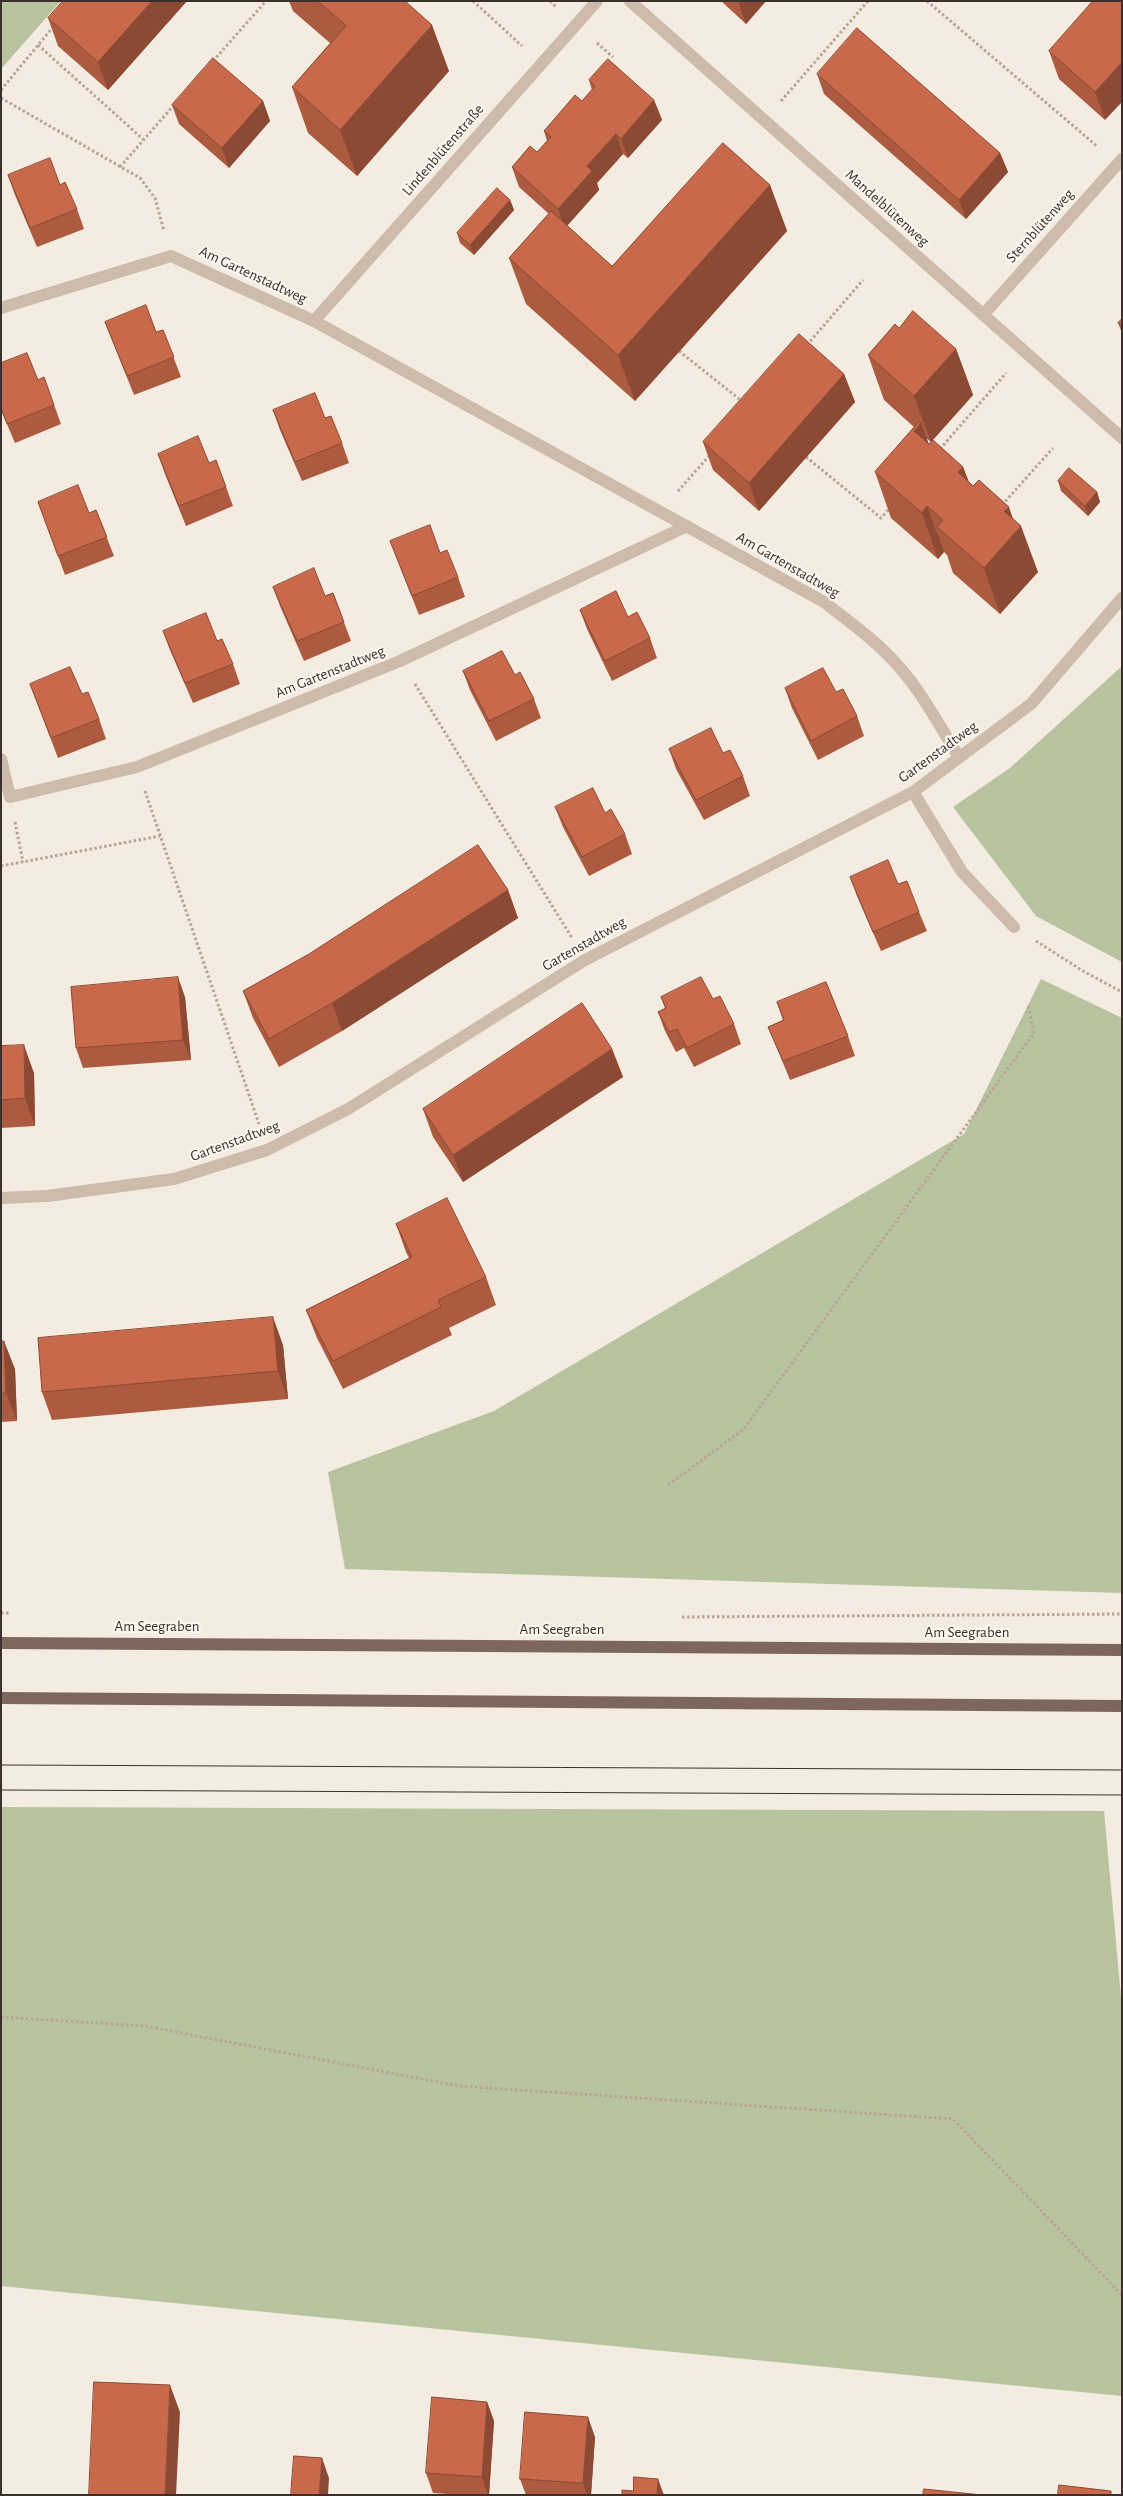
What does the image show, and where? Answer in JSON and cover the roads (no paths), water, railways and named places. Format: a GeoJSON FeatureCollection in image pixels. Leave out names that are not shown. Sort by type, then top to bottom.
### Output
{"type":"FeatureCollection","features":[{"type":"Feature","properties":{"kind":"main road","name":"Am Seegraben"},"geometry":{"type":"LineString","coordinates":[[1,1643],[1122,1650]]}},
{"type":"Feature","properties":{"kind":"main road"},"geometry":{"type":"LineString","coordinates":[[1,1698],[1122,1706]]}},
{"type":"Feature","properties":{"kind":"street","name":"Lindenblütenstraße"},"geometry":{"type":"LineString","coordinates":[[314,321],[597,1]]}},
{"type":"Feature","properties":{"kind":"street","name":"Mandelblütenweg"},"geometry":{"type":"LineString","coordinates":[[630,1],[1122,438]]}},
{"type":"Feature","properties":{"kind":"street","name":"Sternblütenweg"},"geometry":{"type":"LineString","coordinates":[[983,315],[1120,161]]}},
{"type":"Feature","properties":{"kind":"street","name":"Am Gartenstadtweg"},"geometry":{"type":"LineString","coordinates":[[1,308],[171,256],[314,321],[824,602],[868,636],[900,668],[959,757]]}},
{"type":"Feature","properties":{"kind":"street","name":"Am Gartenstadtweg"},"geometry":{"type":"LineString","coordinates":[[1,758],[10,797],[137,767],[400,661],[687,526]]}},
{"type":"Feature","properties":{"kind":"street","name":"Gartenstadtweg"},"geometry":{"type":"LineString","coordinates":[[1,1198],[47,1196],[174,1179],[267,1150],[348,1109],[585,960],[913,792],[1031,704],[1122,598]]}},
{"type":"Feature","properties":{"kind":"street"},"geometry":{"type":"LineString","coordinates":[[913,792],[962,872],[1014,928]]}},
{"type":"Feature","properties":{"kind":"tram line"},"geometry":{"type":"LineString","coordinates":[[1,1765],[1122,1770]]}},
{"type":"Feature","properties":{"kind":"tram line"},"geometry":{"type":"LineString","coordinates":[[1,1790],[1122,1795]]}}]}
